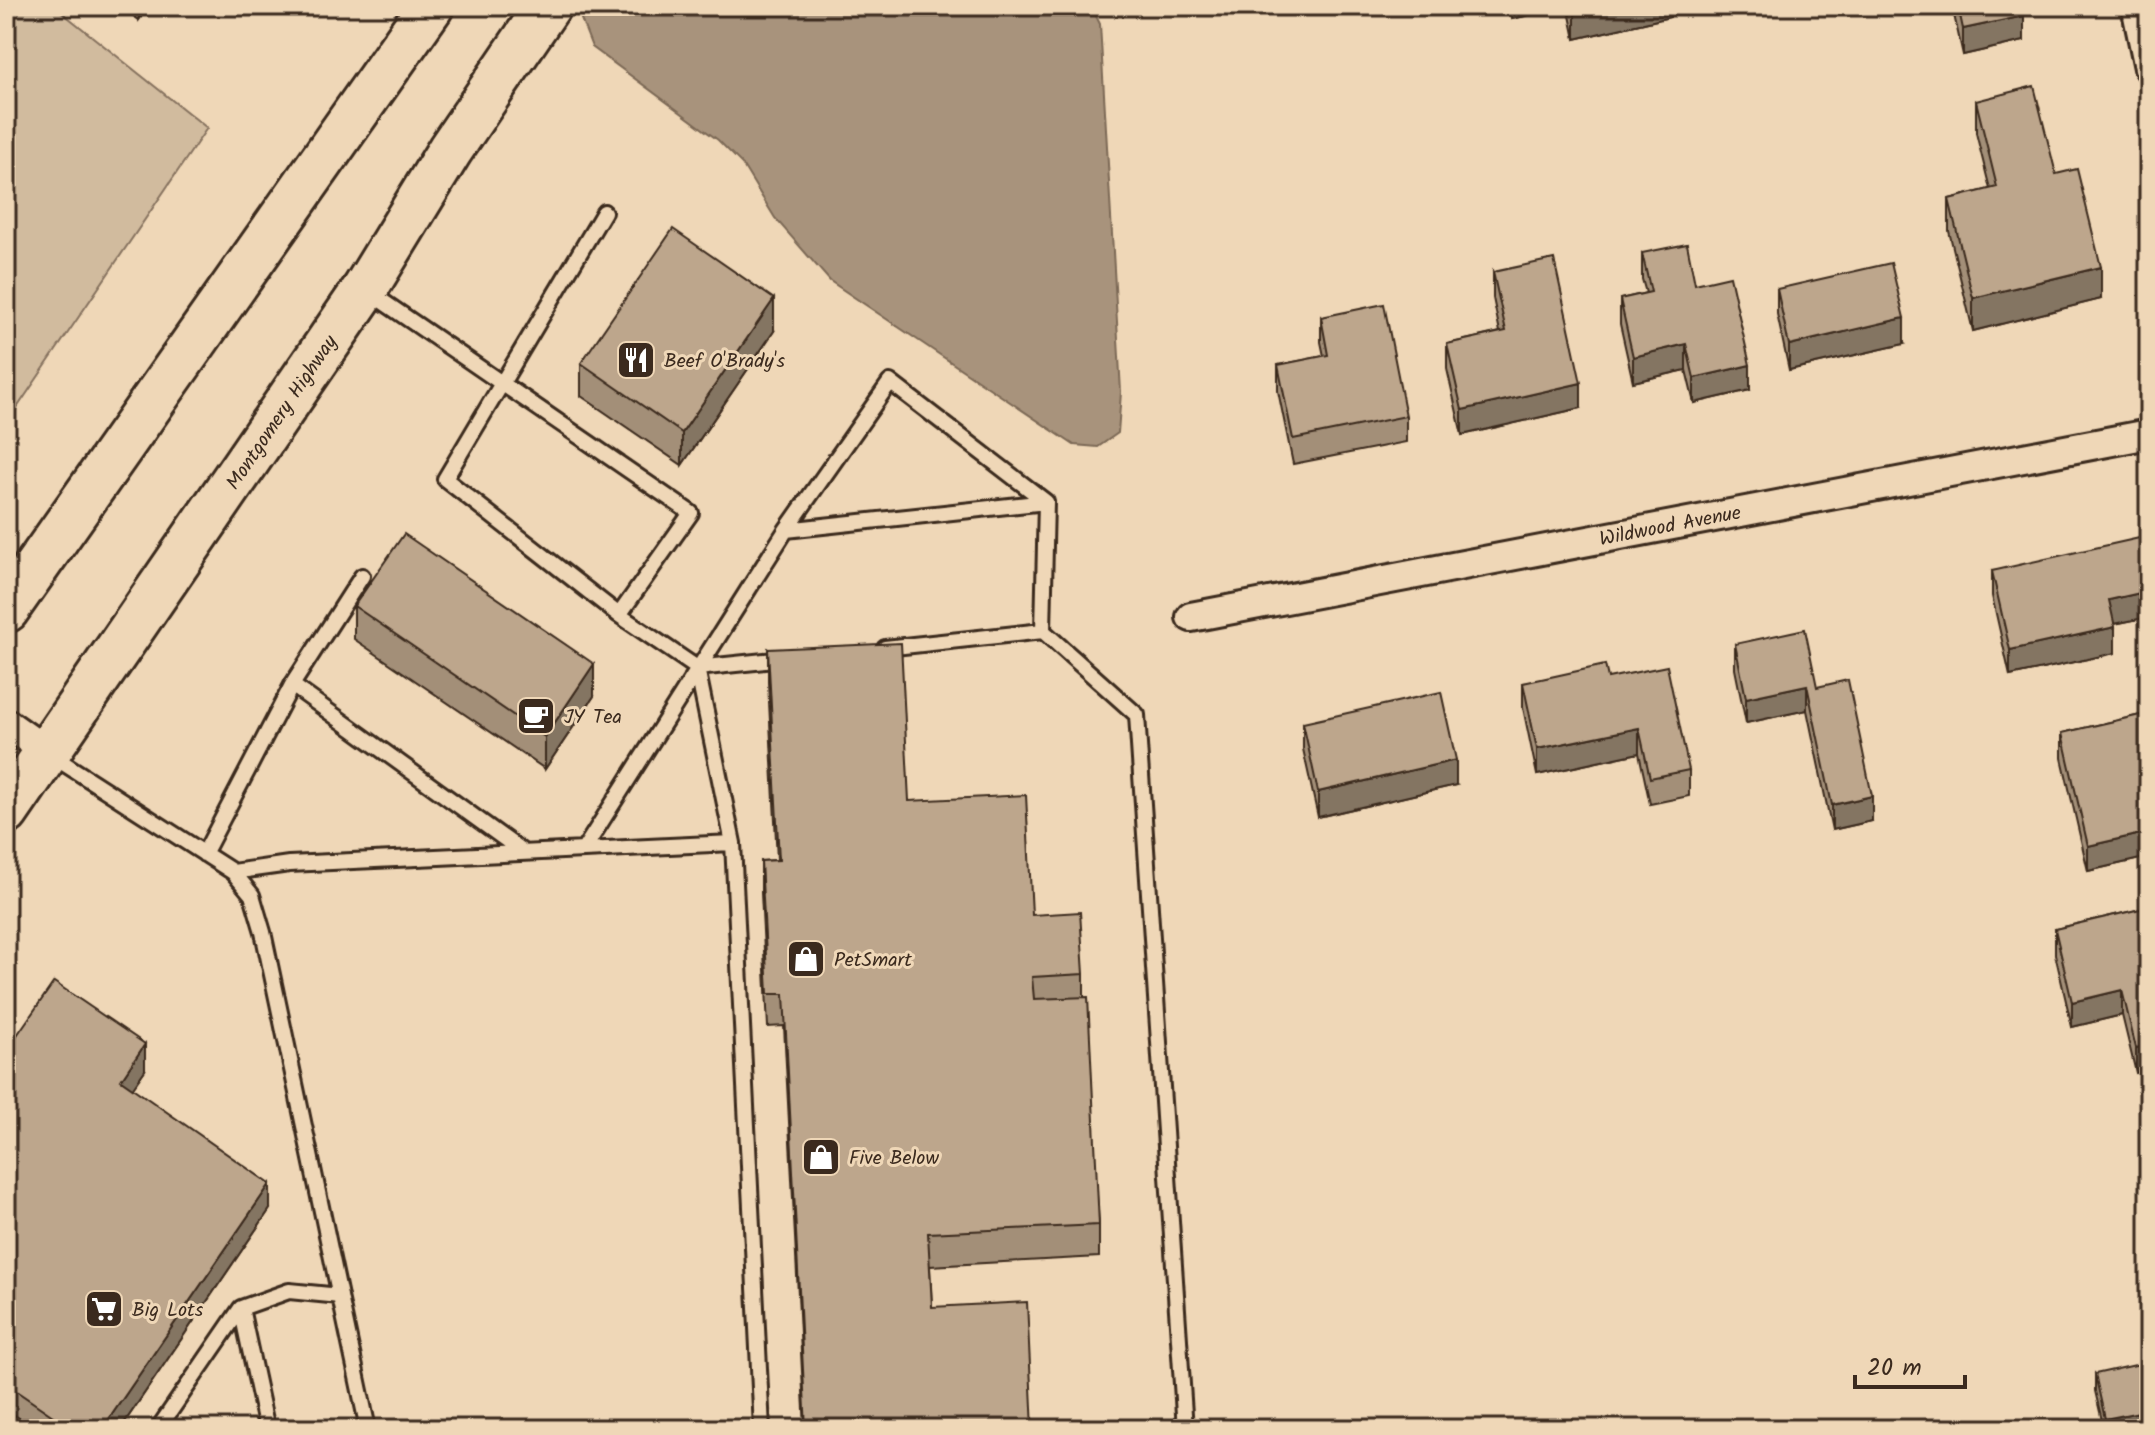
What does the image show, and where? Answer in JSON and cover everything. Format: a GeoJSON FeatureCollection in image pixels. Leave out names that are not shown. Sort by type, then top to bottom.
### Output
{"type":"FeatureCollection","features":[{"type":"Feature","properties":{"kind":"main road"},"geometry":{"type":"LineString","coordinates":[[6,610],[431,6]]}},
{"type":"Feature","properties":{"kind":"main road","name":"Montgomery Highway"},"geometry":{"type":"LineString","coordinates":[[6,812],[365,289],[450,150],[548,6]]}},
{"type":"Feature","properties":{"kind":"street"},"geometry":{"type":"LineString","coordinates":[[2136,6],[2149,68]]}},
{"type":"Feature","properties":{"kind":"street","name":"Wildwood Avenue"},"geometry":{"type":"LineString","coordinates":[[1191,617],[2149,434]]}},
{"type":"Feature","properties":{"kind":"street"},"geometry":{"type":"LineString","coordinates":[[6,723],[47,752]]}},
{"type":"Feature","properties":{"kind":"lane"},"geometry":{"type":"LineString","coordinates":[[604,212],[445,479],[619,615],[697,668],[807,657]]}},
{"type":"Feature","properties":{"kind":"lane"},"geometry":{"type":"LineString","coordinates":[[365,289],[691,513],[619,615]]}},
{"type":"Feature","properties":{"kind":"lane"},"geometry":{"type":"LineString","coordinates":[[584,849],[786,530],[890,382],[1046,502]]}},
{"type":"Feature","properties":{"kind":"lane"},"geometry":{"type":"LineString","coordinates":[[786,530],[1046,502]]}},
{"type":"Feature","properties":{"kind":"lane"},"geometry":{"type":"LineString","coordinates":[[1043,631],[1046,502]]}},
{"type":"Feature","properties":{"kind":"lane"},"geometry":{"type":"LineString","coordinates":[[204,854],[292,685],[362,576]]}},
{"type":"Feature","properties":{"kind":"lane"},"geometry":{"type":"LineString","coordinates":[[870,650],[1043,631],[1137,715],[1185,1429]]}},
{"type":"Feature","properties":{"kind":"lane"},"geometry":{"type":"LineString","coordinates":[[697,668],[733,843],[762,1429]]}},
{"type":"Feature","properties":{"kind":"lane"},"geometry":{"type":"LineString","coordinates":[[292,685],[523,852]]}},
{"type":"Feature","properties":{"kind":"lane"},"geometry":{"type":"LineString","coordinates":[[47,752],[233,872],[252,895],[263,932],[368,1429]]}},
{"type":"Feature","properties":{"kind":"lane"},"geometry":{"type":"LineString","coordinates":[[233,872],[289,864],[733,843]]}},
{"type":"Feature","properties":{"kind":"lane"},"geometry":{"type":"LineString","coordinates":[[158,1429],[241,1308],[289,1291],[340,1296]]}},
{"type":"Feature","properties":{"kind":"lane"},"geometry":{"type":"LineString","coordinates":[[241,1308],[267,1429]]}},
{"type":"Feature","properties":{"kind":"shaded area"},"geometry":{"type":"Polygon","coordinates":[[[6,6],[54,6],[207,128],[6,424],[6,6]]]}},
{"type":"Feature","properties":{"kind":"shaded area"},"geometry":{"type":"Polygon","coordinates":[[[585,6],[1091,6],[1100,24],[1121,392],[1118,433],[1098,447],[1074,445],[830,281],[775,218],[742,164],[718,140],[592,47],[581,19],[585,6]]]}},
{"type":"Feature","properties":{"kind":"building"},"geometry":{"type":"Polygon","coordinates":[[[1573,6],[1609,6],[1575,14],[1573,6]]]}},
{"type":"Feature","properties":{"kind":"building"},"geometry":{"type":"Polygon","coordinates":[[[1958,6],[2022,6],[2024,16],[1963,29],[1958,6]]]}},
{"type":"Feature","properties":{"kind":"building"},"geometry":{"type":"Polygon","coordinates":[[[2034,86],[2056,174],[2077,169],[2101,267],[1973,298],[1949,199],[1997,187],[1976,101],[2034,86]]]}},
{"type":"Feature","properties":{"kind":"building"},"geometry":{"type":"Polygon","coordinates":[[[673,229],[774,299],[682,433],[581,363],[673,229]]]}},
{"type":"Feature","properties":{"kind":"building"},"geometry":{"type":"Polygon","coordinates":[[[1687,244],[1695,284],[1730,276],[1750,365],[1694,378],[1686,344],[1633,357],[1620,299],[1651,292],[1642,253],[1687,244]]]}},
{"type":"Feature","properties":{"kind":"building"},"geometry":{"type":"Polygon","coordinates":[[[1554,259],[1581,383],[1462,410],[1447,344],[1506,331],[1493,272],[1554,259]]]}},
{"type":"Feature","properties":{"kind":"building"},"geometry":{"type":"Polygon","coordinates":[[[1891,263],[1904,318],[1789,345],[1777,289],[1891,263]]]}},
{"type":"Feature","properties":{"kind":"building"},"geometry":{"type":"Polygon","coordinates":[[[1384,304],[1406,416],[1293,439],[1278,365],[1328,355],[1321,317],[1384,304]]]}},
{"type":"Feature","properties":{"kind":"building"},"geometry":{"type":"Polygon","coordinates":[[[404,534],[594,664],[545,737],[354,606],[404,534]]]}},
{"type":"Feature","properties":{"kind":"building"},"geometry":{"type":"Polygon","coordinates":[[[2144,537],[2149,561],[2149,591],[2109,600],[2115,627],[2010,650],[1992,571],[2144,537]]]}},
{"type":"Feature","properties":{"kind":"building"},"geometry":{"type":"Polygon","coordinates":[[[1805,629],[1817,687],[1848,680],[1872,796],[1832,805],[1807,685],[1746,698],[1735,644],[1805,629]]]}},
{"type":"Feature","properties":{"kind":"building"},"geometry":{"type":"Polygon","coordinates":[[[901,643],[909,801],[1026,795],[1032,915],[1080,912],[1084,974],[1032,977],[1034,999],[1088,997],[1099,1225],[928,1233],[932,1307],[1027,1302],[1033,1429],[806,1429],[784,994],[768,994],[761,861],[779,860],[768,649],[901,643]]]}},
{"type":"Feature","properties":{"kind":"building"},"geometry":{"type":"Polygon","coordinates":[[[1605,665],[1608,678],[1667,666],[1689,770],[1650,778],[1639,728],[1537,749],[1523,683],[1605,665]]]}},
{"type":"Feature","properties":{"kind":"building"},"geometry":{"type":"Polygon","coordinates":[[[1441,692],[1456,760],[1318,792],[1303,723],[1441,692]]]}},
{"type":"Feature","properties":{"kind":"building"},"geometry":{"type":"Polygon","coordinates":[[[2149,713],[2149,832],[2088,846],[2062,733],[2149,713]]]}},
{"type":"Feature","properties":{"kind":"building"},"geometry":{"type":"Polygon","coordinates":[[[2149,907],[2149,1045],[2136,1048],[2122,990],[2072,1002],[2055,929],[2149,907]]]}},
{"type":"Feature","properties":{"kind":"building","name":"Big Lots"},"geometry":{"type":"Polygon","coordinates":[[[54,982],[145,1044],[121,1080],[270,1184],[102,1429],[72,1429],[6,1384],[6,1051],[54,982]]]}},
{"type":"Feature","properties":{"kind":"building"},"geometry":{"type":"Polygon","coordinates":[[[2149,1362],[2149,1410],[2105,1419],[2095,1374],[2149,1362]]]}},
{"type":"Feature","properties":{"kind":"place","name":"Beef O'Brady's"},"geometry":{"type":"Point","coordinates":[636,360]}},
{"type":"Feature","properties":{"kind":"place","name":"JY Tea"},"geometry":{"type":"Point","coordinates":[536,716]}},
{"type":"Feature","properties":{"kind":"place","name":"PetSmart"},"geometry":{"type":"Point","coordinates":[806,959]}},
{"type":"Feature","properties":{"kind":"place","name":"Five Below"},"geometry":{"type":"Point","coordinates":[821,1157]}},
{"type":"Feature","properties":{"kind":"place","name":"Big Lots"},"geometry":{"type":"Point","coordinates":[104,1309]}}]}
